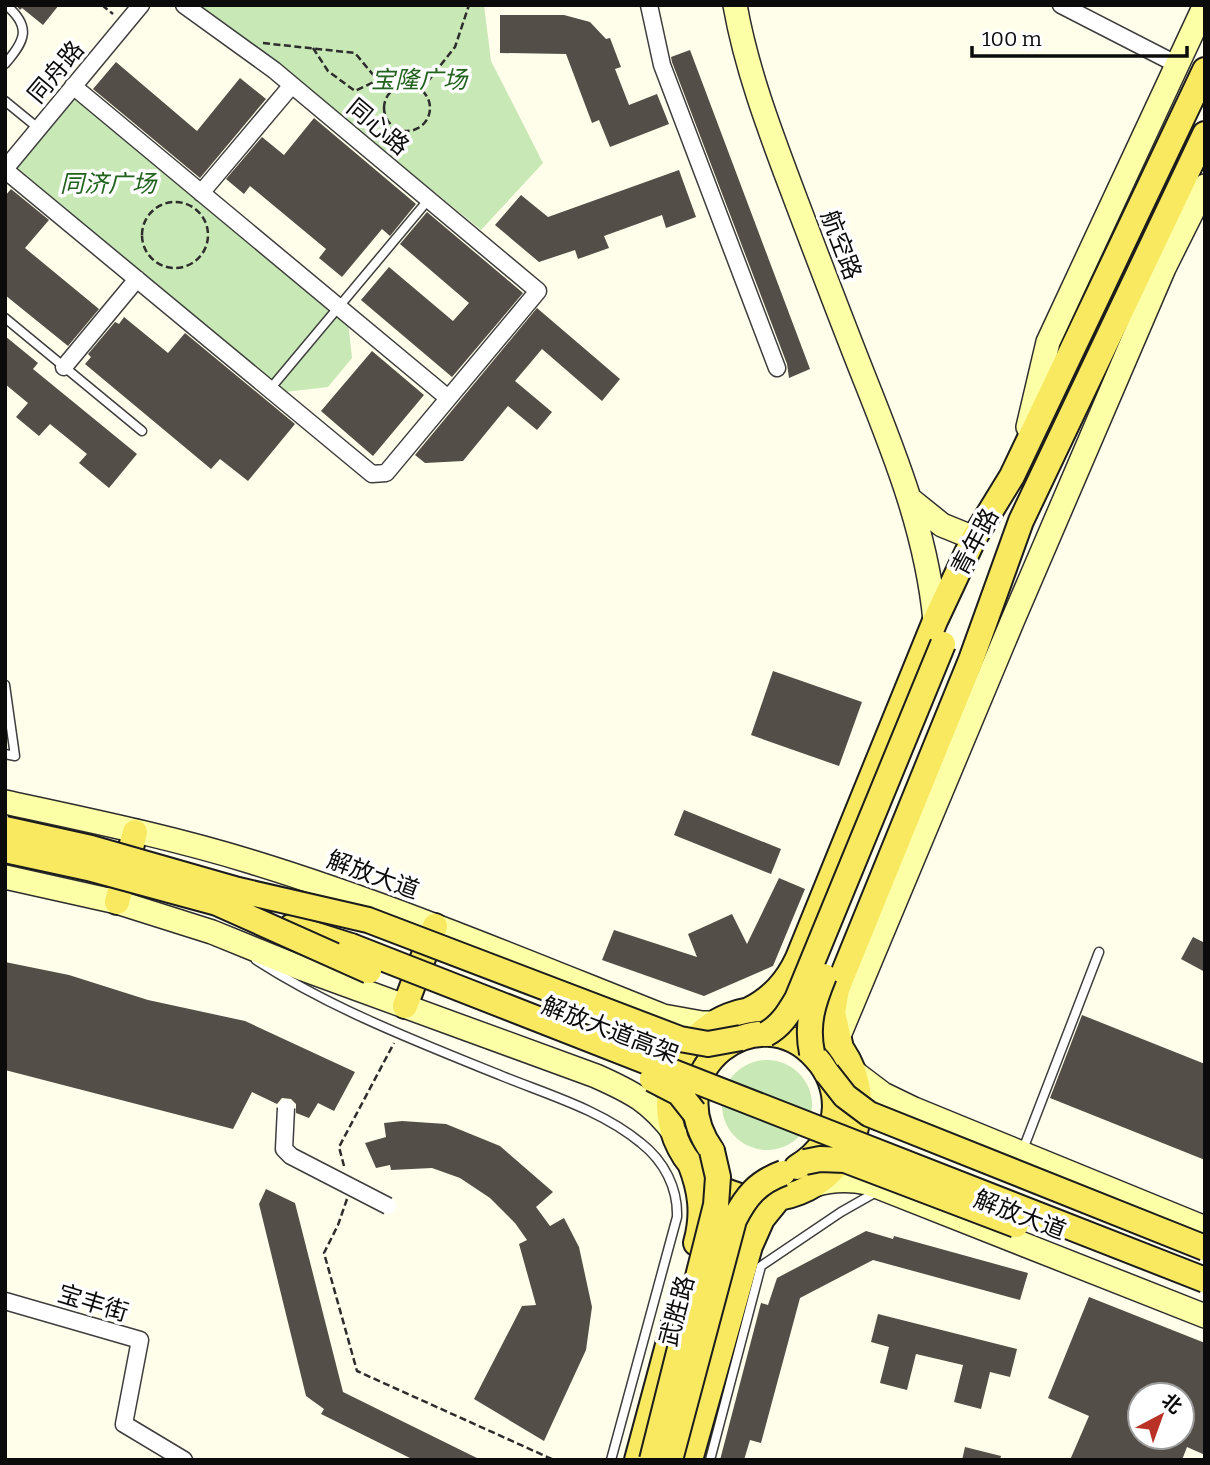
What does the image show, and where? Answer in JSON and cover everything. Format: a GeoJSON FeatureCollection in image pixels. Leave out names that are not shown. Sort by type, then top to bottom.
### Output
{"type":"FeatureCollection","features":[{"type":"Feature","properties":{"kind":"main road","name":"航空路"},"geometry":{"type":"LineString","coordinates":[[735,5],[739,30],[755,85],[781,160],[911,500],[944,639]]}},
{"type":"Feature","properties":{"kind":"main road"},"geometry":{"type":"LineString","coordinates":[[238,890],[368,920],[680,1039],[708,1044],[766,1034],[777,1028],[801,989],[1017,465],[1048,342],[1205,5]]}},
{"type":"Feature","properties":{"kind":"main road","name":"青年路"},"geometry":{"type":"LineString","coordinates":[[749,1010],[774,994],[793,971],[944,639],[974,538],[1017,465],[1205,70]]}},
{"type":"Feature","properties":{"kind":"main road"},"geometry":{"type":"LineString","coordinates":[[1148,189],[1164,90]]}},
{"type":"Feature","properties":{"kind":"main road","name":"青年路"},"geometry":{"type":"LineString","coordinates":[[840,1043],[833,1013],[837,989],[971,660],[1021,521],[1205,134]]}},
{"type":"Feature","properties":{"kind":"main road"},"geometry":{"type":"LineString","coordinates":[[840,1043],[1012,622],[1172,251],[1205,186]]}},
{"type":"Feature","properties":{"kind":"main road"},"geometry":{"type":"LineString","coordinates":[[1101,349],[1172,251]]}},
{"type":"Feature","properties":{"kind":"main road"},"geometry":{"type":"LineString","coordinates":[[911,500],[942,525],[974,538]]}},
{"type":"Feature","properties":{"kind":"main road"},"geometry":{"type":"LineString","coordinates":[[810,1174],[831,1129],[835,1100],[809,1029],[814,999],[944,639],[1021,521]]}},
{"type":"Feature","properties":{"kind":"main road","name":"解放大道"},"geometry":{"type":"LineString","coordinates":[[5,802],[86,819],[260,864],[377,903],[663,1016],[714,1023]]}},
{"type":"Feature","properties":{"kind":"main road","name":"解放大道高架"},"geometry":{"type":"LineString","coordinates":[[5,829],[91,848],[238,890],[357,931],[1205,1263]]}},
{"type":"Feature","properties":{"kind":"main road"},"geometry":{"type":"LineString","coordinates":[[117,902],[135,832]]}},
{"type":"Feature","properties":{"kind":"main road","name":"解放大道高架"},"geometry":{"type":"LineString","coordinates":[[5,850],[217,903],[351,946],[1205,1280]]}},
{"type":"Feature","properties":{"kind":"main road"},"geometry":{"type":"LineString","coordinates":[[5,877],[117,902],[212,932],[596,1076],[632,1093],[655,1111],[702,1175],[733,1193],[749,1198],[779,1198]]}},
{"type":"Feature","properties":{"kind":"main road"},"geometry":{"type":"LineString","coordinates":[[217,903],[349,963],[660,1082],[679,1093],[694,1112]]}},
{"type":"Feature","properties":{"kind":"main road"},"geometry":{"type":"LineString","coordinates":[[405,1006],[435,926]]}},
{"type":"Feature","properties":{"kind":"main road"},"geometry":{"type":"LineString","coordinates":[[670,1460],[734,1220],[750,1193],[766,1180],[810,1174],[838,1164],[848,1150],[859,1111],[859,1090],[854,1072],[840,1043],[808,1019],[788,1012],[749,1010],[714,1023],[693,1041],[676,1069],[669,1102],[674,1134]]}},
{"type":"Feature","properties":{"kind":"main road"},"geometry":{"type":"LineString","coordinates":[[766,1034],[790,1039],[820,1063],[845,1096],[869,1114],[1205,1248]]}},
{"type":"Feature","properties":{"kind":"main road"},"geometry":{"type":"LineString","coordinates":[[652,1460],[719,1189],[717,1164],[697,1126],[694,1098],[702,1072],[718,1051],[741,1038]]}},
{"type":"Feature","properties":{"kind":"main road"},"geometry":{"type":"LineString","coordinates":[[854,1072],[898,1101],[1205,1228]]}},
{"type":"Feature","properties":{"kind":"main road"},"geometry":{"type":"LineString","coordinates":[[690,1460],[752,1238],[768,1209],[779,1198],[832,1158],[845,1160],[1205,1295]]}},
{"type":"Feature","properties":{"kind":"main road","name":"武胜路"},"geometry":{"type":"LineString","coordinates":[[637,1460],[699,1232],[701,1197],[690,1162]]}},
{"type":"Feature","properties":{"kind":"main road","name":"解放大道"},"geometry":{"type":"LineString","coordinates":[[810,1174],[882,1189],[1205,1316]]}},
{"type":"Feature","properties":{"kind":"street","name":"同舟路"},"geometry":{"type":"LineString","coordinates":[[5,169],[141,5]]}},
{"type":"Feature","properties":{"kind":"street","name":"同心路"},"geometry":{"type":"LineString","coordinates":[[184,5],[292,85],[538,291],[448,398]]}},
{"type":"Feature","properties":{"kind":"street"},"geometry":{"type":"LineString","coordinates":[[649,5],[662,65],[777,368]]}},
{"type":"Feature","properties":{"kind":"street"},"geometry":{"type":"LineString","coordinates":[[1061,5],[1176,64]]}},
{"type":"Feature","properties":{"kind":"street"},"geometry":{"type":"LineString","coordinates":[[201,193],[292,85]]}},
{"type":"Feature","properties":{"kind":"street"},"geometry":{"type":"LineString","coordinates":[[5,169],[372,474],[386,473],[448,398],[73,86]]}},
{"type":"Feature","properties":{"kind":"street"},"geometry":{"type":"LineString","coordinates":[[64,367],[137,279]]}},
{"type":"Feature","properties":{"kind":"street"},"geometry":{"type":"LineString","coordinates":[[5,791],[86,819]]}},
{"type":"Feature","properties":{"kind":"street"},"geometry":{"type":"LineString","coordinates":[[286,1108],[284,1149],[290,1156],[388,1206]]}},
{"type":"Feature","properties":{"kind":"street","name":"宝丰街"},"geometry":{"type":"LineString","coordinates":[[5,1301],[139,1340],[124,1424],[184,1460]]}},
{"type":"Feature","properties":{"kind":"lane"},"geometry":{"type":"LineString","coordinates":[[5,64],[18,49],[23,35],[20,20],[6,5]]}},
{"type":"Feature","properties":{"kind":"lane"},"geometry":{"type":"LineString","coordinates":[[5,101],[38,128]]}},
{"type":"Feature","properties":{"kind":"lane"},"geometry":{"type":"LineString","coordinates":[[270,389],[429,199]]}},
{"type":"Feature","properties":{"kind":"lane"},"geometry":{"type":"LineString","coordinates":[[5,318],[142,431]]}},
{"type":"Feature","properties":{"kind":"lane"},"geometry":{"type":"LineString","coordinates":[[5,685],[15,756],[5,754]]}},
{"type":"Feature","properties":{"kind":"lane"},"geometry":{"type":"LineString","coordinates":[[212,932],[295,985],[398,1034],[609,1120],[644,1145],[660,1164],[671,1181],[677,1200],[677,1217],[611,1460]]}},
{"type":"Feature","properties":{"kind":"lane"},"geometry":{"type":"LineString","coordinates":[[1021,1154],[1099,952]]}},
{"type":"Feature","properties":{"kind":"lane"},"geometry":{"type":"LineString","coordinates":[[710,1460],[761,1266],[841,1212],[882,1189]]}},
{"type":"Feature","properties":{"kind":"path"},"geometry":{"type":"LineString","coordinates":[[421,90],[455,47],[470,5]]}},
{"type":"Feature","properties":{"kind":"path"},"geometry":{"type":"LineString","coordinates":[[236,41],[355,53],[389,94]]}},
{"type":"Feature","properties":{"kind":"path"},"geometry":{"type":"LineString","coordinates":[[313,48],[328,71],[355,90],[378,80]]}},
{"type":"Feature","properties":{"kind":"path"},"geometry":{"type":"LineString","coordinates":[[408,85],[421,90],[429,104],[427,119],[415,130],[400,130],[393,126],[385,114],[385,100],[389,94],[394,89],[408,85]]}},
{"type":"Feature","properties":{"kind":"path"},"geometry":{"type":"LineString","coordinates":[[379,145],[393,126]]}},
{"type":"Feature","properties":{"kind":"path"},"geometry":{"type":"LineString","coordinates":[[171,203],[188,205],[196,210],[208,232],[208,241],[201,256],[187,267],[178,268],[170,268],[154,261],[148,255],[142,239],[149,215],[163,204],[171,203]]}},
{"type":"Feature","properties":{"kind":"path"},"geometry":{"type":"LineString","coordinates":[[345,1168],[339,1147],[398,1034]]}},
{"type":"Feature","properties":{"kind":"path"},"geometry":{"type":"LineString","coordinates":[[350,1189],[338,1225],[324,1253],[357,1371],[554,1460]]}},
{"type":"Feature","properties":{"kind":"green space","name":"宝隆广场"},"geometry":{"type":"Polygon","coordinates":[[[195,5],[484,5],[491,61],[543,163],[481,230],[252,43],[195,5]]]}},
{"type":"Feature","properties":{"kind":"green space","name":"同济广场"},"geometry":{"type":"Polygon","coordinates":[[[77,97],[348,322],[352,358],[328,387],[285,392],[17,169],[77,97]]]}},
{"type":"Feature","properties":{"kind":"green space"},"geometry":{"type":"Polygon","coordinates":[[[767,1060],[784,1064],[799,1073],[808,1088],[812,1105],[808,1122],[799,1137],[784,1146],[767,1150],[750,1146],[735,1137],[726,1122],[722,1105],[726,1088],[735,1073],[750,1064],[767,1060]]]}},
{"type":"Feature","properties":{"kind":"building"},"geometry":{"type":"Polygon","coordinates":[[[16,5],[59,5],[43,25],[16,5]]]}},
{"type":"Feature","properties":{"kind":"building"},"geometry":{"type":"Polygon","coordinates":[[[500,15],[564,15],[590,22],[606,39],[610,38],[621,67],[615,69],[629,105],[657,94],[669,124],[610,147],[599,120],[592,123],[566,54],[500,53],[500,15]]]}},
{"type":"Feature","properties":{"kind":"building"},"geometry":{"type":"Polygon","coordinates":[[[690,50],[810,369],[789,378],[787,364],[672,62],[671,57],[690,50]]]}},
{"type":"Feature","properties":{"kind":"building"},"geometry":{"type":"Polygon","coordinates":[[[116,62],[197,131],[240,78],[266,99],[200,178],[93,89],[116,62]]]}},
{"type":"Feature","properties":{"kind":"building"},"geometry":{"type":"Polygon","coordinates":[[[314,118],[416,204],[390,236],[382,229],[342,277],[319,258],[326,249],[250,186],[244,194],[226,179],[262,137],[284,155],[314,118]]]}},
{"type":"Feature","properties":{"kind":"building"},"geometry":{"type":"Polygon","coordinates":[[[679,170],[696,217],[666,228],[662,215],[604,236],[609,248],[578,259],[575,250],[539,262],[495,225],[521,195],[548,217],[679,170]]]}},
{"type":"Feature","properties":{"kind":"building"},"geometry":{"type":"Polygon","coordinates":[[[11,189],[49,220],[25,248],[99,309],[68,346],[5,295],[5,196],[11,189]]]}},
{"type":"Feature","properties":{"kind":"building"},"geometry":{"type":"Polygon","coordinates":[[[427,212],[523,293],[452,377],[361,300],[389,267],[453,321],[469,303],[400,244],[427,212]]]}},
{"type":"Feature","properties":{"kind":"building"},"geometry":{"type":"Polygon","coordinates":[[[537,308],[620,379],[602,401],[542,349],[515,381],[552,412],[537,430],[508,406],[463,461],[425,463],[415,455],[537,308]]]}},
{"type":"Feature","properties":{"kind":"building"},"geometry":{"type":"Polygon","coordinates":[[[124,317],[168,353],[185,333],[295,424],[248,481],[220,459],[211,469],[85,364],[91,357],[88,354],[115,322],[119,324],[124,317]]]}},
{"type":"Feature","properties":{"kind":"building"},"geometry":{"type":"Polygon","coordinates":[[[5,336],[38,363],[33,369],[137,454],[109,488],[79,463],[87,454],[50,424],[39,436],[16,417],[28,403],[5,384],[5,336]]]}},
{"type":"Feature","properties":{"kind":"building"},"geometry":{"type":"Polygon","coordinates":[[[372,351],[424,395],[373,456],[321,411],[372,351]]]}},
{"type":"Feature","properties":{"kind":"building"},"geometry":{"type":"Polygon","coordinates":[[[773,671],[862,702],[839,766],[751,735],[773,671]]]}},
{"type":"Feature","properties":{"kind":"building"},"geometry":{"type":"Polygon","coordinates":[[[684,810],[781,849],[771,874],[674,835],[684,810]]]}},
{"type":"Feature","properties":{"kind":"building"},"geometry":{"type":"Polygon","coordinates":[[[779,878],[805,889],[773,966],[704,996],[602,960],[614,930],[697,957],[688,934],[732,914],[747,944],[779,878]]]}},
{"type":"Feature","properties":{"kind":"building"},"geometry":{"type":"Polygon","coordinates":[[[1193,937],[1205,943],[1205,972],[1181,959],[1193,937]]]}},
{"type":"Feature","properties":{"kind":"building"},"geometry":{"type":"Polygon","coordinates":[[[5,962],[69,975],[148,1000],[245,1021],[355,1072],[334,1111],[318,1103],[309,1118],[296,1113],[296,1104],[291,1099],[282,1098],[277,1104],[252,1092],[233,1129],[5,1070],[5,962]]]}},
{"type":"Feature","properties":{"kind":"building"},"geometry":{"type":"Polygon","coordinates":[[[1082,1015],[1205,1064],[1205,1160],[1050,1098],[1082,1015]]]}},
{"type":"Feature","properties":{"kind":"building"},"geometry":{"type":"Polygon","coordinates":[[[402,1121],[446,1124],[500,1146],[553,1192],[536,1207],[550,1226],[564,1218],[579,1247],[592,1307],[586,1350],[544,1441],[474,1399],[522,1306],[536,1305],[519,1244],[527,1240],[515,1223],[490,1198],[460,1178],[432,1168],[391,1170],[390,1165],[376,1168],[365,1143],[386,1137],[384,1123],[402,1121]]]}},
{"type":"Feature","properties":{"kind":"building"},"geometry":{"type":"Polygon","coordinates":[[[266,1189],[295,1203],[343,1392],[481,1460],[414,1460],[321,1414],[324,1409],[306,1396],[259,1204],[266,1189]]]}},
{"type":"Feature","properties":{"kind":"building"},"geometry":{"type":"Polygon","coordinates":[[[866,1231],[893,1239],[894,1236],[1028,1273],[1020,1300],[873,1260],[800,1298],[761,1443],[750,1440],[744,1460],[720,1460],[761,1303],[768,1305],[777,1278],[866,1231]]]}},
{"type":"Feature","properties":{"kind":"building"},"geometry":{"type":"Polygon","coordinates":[[[1089,1297],[1205,1343],[1205,1455],[1196,1451],[1196,1381],[1126,1381],[1126,1451],[1185,1451],[1182,1460],[1070,1460],[1089,1416],[1048,1398],[1089,1297]]]}},
{"type":"Feature","properties":{"kind":"building"},"geometry":{"type":"Polygon","coordinates":[[[878,1314],[1017,1349],[1010,1377],[990,1372],[981,1409],[954,1402],[963,1365],[916,1354],[907,1390],[880,1383],[889,1347],[871,1342],[878,1314]]]}},
{"type":"Feature","properties":{"kind":"building"},"geometry":{"type":"Polygon","coordinates":[[[965,1447],[1001,1456],[1000,1460],[962,1460],[965,1447]]]}}]}
